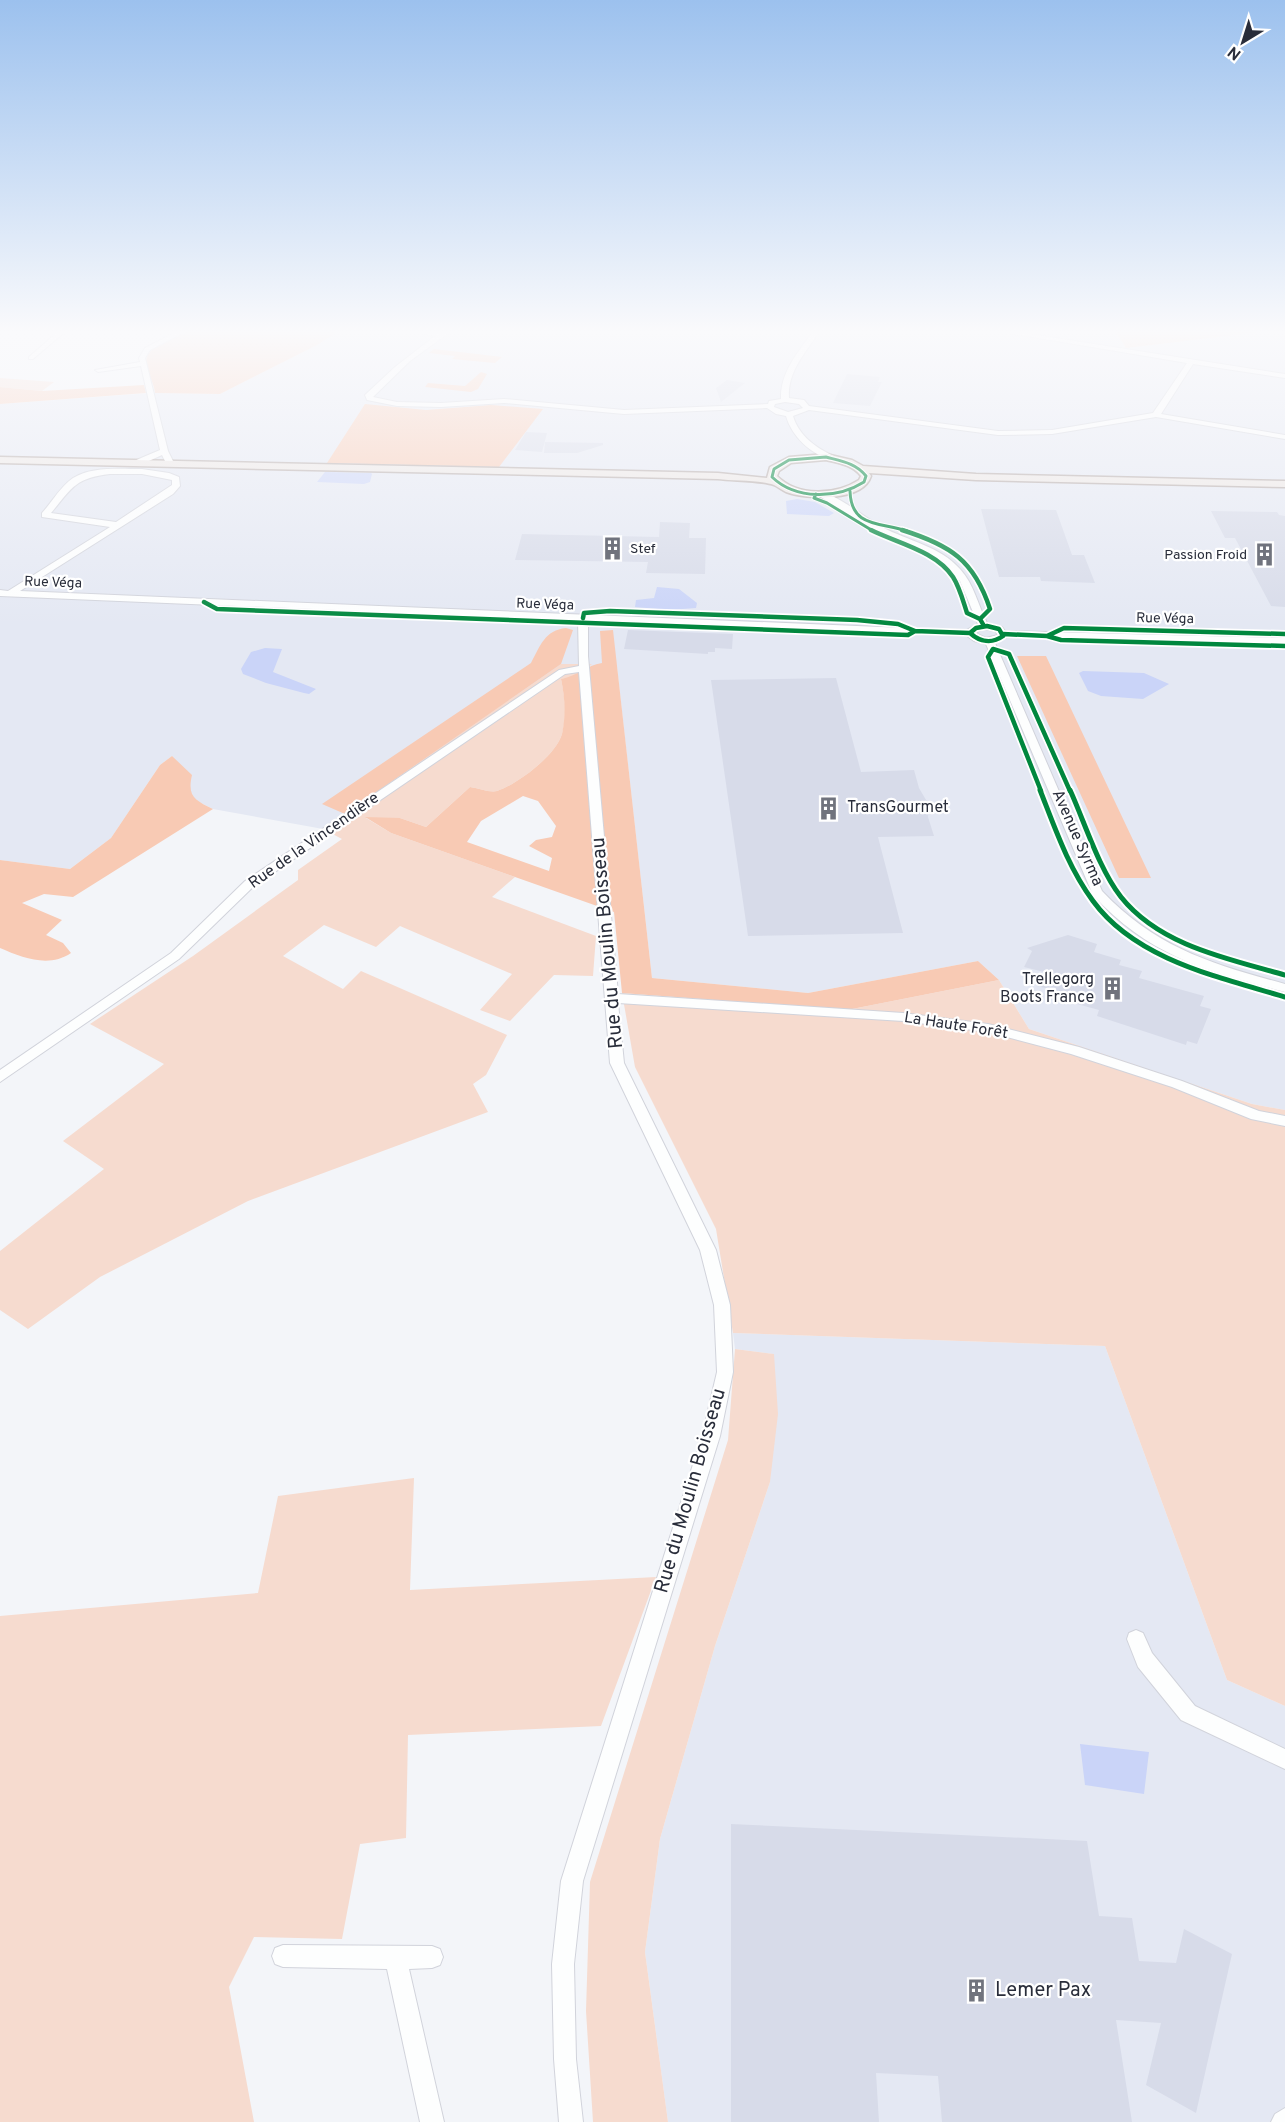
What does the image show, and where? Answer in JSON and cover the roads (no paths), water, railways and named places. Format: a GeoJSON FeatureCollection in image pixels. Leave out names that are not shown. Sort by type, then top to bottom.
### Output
{"type":"FeatureCollection","features":[{"type":"Feature","properties":{"kind":"main road"},"geometry":{"type":"LineString","coordinates":[[445,469],[753,471],[774,469],[780,464],[800,458],[831,458],[849,462],[861,469],[866,476],[864,482]]}},
{"type":"Feature","properties":{"kind":"main road"},"geometry":{"type":"LineString","coordinates":[[0,460],[718,476],[776,482],[792,490],[822,494],[850,491],[864,482],[906,479],[1138,481]]}},
{"type":"Feature","properties":{"kind":"main road"},"geometry":{"type":"LineString","coordinates":[[774,469],[772,477],[776,482]]}},
{"type":"Feature","properties":{"kind":"main road"},"geometry":{"type":"LineString","coordinates":[[861,469],[953,476],[1285,484]]}},
{"type":"Feature","properties":{"kind":"street"},"geometry":{"type":"LineString","coordinates":[[158,428],[164,452],[170,463]]}},
{"type":"Feature","properties":{"kind":"street"},"geometry":{"type":"LineString","coordinates":[[796,428],[805,441],[821,454],[831,458]]}},
{"type":"Feature","properties":{"kind":"street"},"geometry":{"type":"LineString","coordinates":[[954,428],[998,434],[1052,432],[1075,428]]}},
{"type":"Feature","properties":{"kind":"street"},"geometry":{"type":"LineString","coordinates":[[1238,428],[1285,436]]}},
{"type":"Feature","properties":{"kind":"street"},"geometry":{"type":"LineString","coordinates":[[800,458],[808,451],[805,441]]}},
{"type":"Feature","properties":{"kind":"street"},"geometry":{"type":"LineString","coordinates":[[137,463],[164,452]]}},
{"type":"Feature","properties":{"kind":"street"},"geometry":{"type":"LineString","coordinates":[[4,593],[117,525],[170,492],[176,486],[176,479],[171,475],[158,472],[95,473],[77,478],[45,515],[117,525]]}},
{"type":"Feature","properties":{"kind":"street"},"geometry":{"type":"LineString","coordinates":[[850,491],[850,501],[857,515]]}},
{"type":"Feature","properties":{"kind":"street"},"geometry":{"type":"LineString","coordinates":[[822,494],[838,501],[882,531],[929,550],[955,567],[964,580],[984,626]]}},
{"type":"Feature","properties":{"kind":"street","name":"Rue Véga"},"geometry":{"type":"LineString","coordinates":[[4,593],[970,633],[974,638],[989,641],[998,640],[1003,634]]}},
{"type":"Feature","properties":{"kind":"street","name":"Rue du Moulin Boisseau"},"geometry":{"type":"LineString","coordinates":[[567,2121],[563,1964],[572,1881],[711,1436],[724,1372],[722,1305],[708,1250],[617,1063],[614,998],[584,668],[588,618]]}},
{"type":"Feature","properties":{"kind":"street","name":"Rue Véga"},"geometry":{"type":"LineString","coordinates":[[970,633],[975,627],[984,626],[994,627],[1003,634],[1285,641]]}},
{"type":"Feature","properties":{"kind":"street","name":"Avenue Syrma"},"geometry":{"type":"LineString","coordinates":[[989,641],[1097,892],[1110,908],[1125,923],[1173,952],[1201,964],[1285,988]]}},
{"type":"Feature","properties":{"kind":"street","name":"Rue de la Vincendière"},"geometry":{"type":"LineString","coordinates":[[0,1077],[175,956],[249,884],[562,672],[584,668]]}},
{"type":"Feature","properties":{"kind":"street","name":"La Haute Forêt"},"geometry":{"type":"LineString","coordinates":[[614,998],[903,1017],[988,1028],[1074,1050],[1177,1083],[1256,1115],[1285,1121]]}},
{"type":"Feature","properties":{"kind":"street"},"geometry":{"type":"LineString","coordinates":[[1136,1639],[1156,1677],[1188,1713],[1285,1759]]}},
{"type":"Feature","properties":{"kind":"street"},"geometry":{"type":"LineString","coordinates":[[284,1956],[432,1957]]}},
{"type":"Feature","properties":{"kind":"street"},"geometry":{"type":"LineString","coordinates":[[396,1958],[432,2122]]}},
{"type":"Feature","properties":{"kind":"water"},"geometry":{"type":"Polygon","coordinates":[[[325,472],[372,474],[370,482],[364,484],[317,482],[325,472]]]}},
{"type":"Feature","properties":{"kind":"water"},"geometry":{"type":"Polygon","coordinates":[[[797,499],[815,502],[834,513],[829,516],[787,514],[786,501],[797,499]]]}},
{"type":"Feature","properties":{"kind":"water"},"geometry":{"type":"Polygon","coordinates":[[[657,587],[679,589],[697,603],[696,608],[669,610],[635,607],[636,600],[654,598],[657,587]]]}},
{"type":"Feature","properties":{"kind":"water"},"geometry":{"type":"Polygon","coordinates":[[[265,648],[282,649],[273,672],[316,689],[309,694],[304,693],[243,674],[241,669],[251,652],[265,648]]]}},
{"type":"Feature","properties":{"kind":"water"},"geometry":{"type":"Polygon","coordinates":[[[1083,671],[1144,673],[1169,684],[1143,699],[1101,696],[1088,691],[1079,673],[1083,671]]]}},
{"type":"Feature","properties":{"kind":"water"},"geometry":{"type":"Polygon","coordinates":[[[1080,1744],[1149,1752],[1144,1794],[1085,1785],[1080,1744]]]}},
{"type":"Feature","properties":{"kind":"place","name":"Stef"},"geometry":{"type":"Point","coordinates":[612,549]}},
{"type":"Feature","properties":{"kind":"place","name":"Passion Froid"},"geometry":{"type":"Point","coordinates":[1265,555]}},
{"type":"Feature","properties":{"kind":"place","name":"TransGourmet"},"geometry":{"type":"Point","coordinates":[829,808]}},
{"type":"Feature","properties":{"kind":"place","name":"Trellegorg Boots France"},"geometry":{"type":"Point","coordinates":[1112,989]}},
{"type":"Feature","properties":{"kind":"place","name":"Lemer Pax"},"geometry":{"type":"Point","coordinates":[977,1991]}}]}
